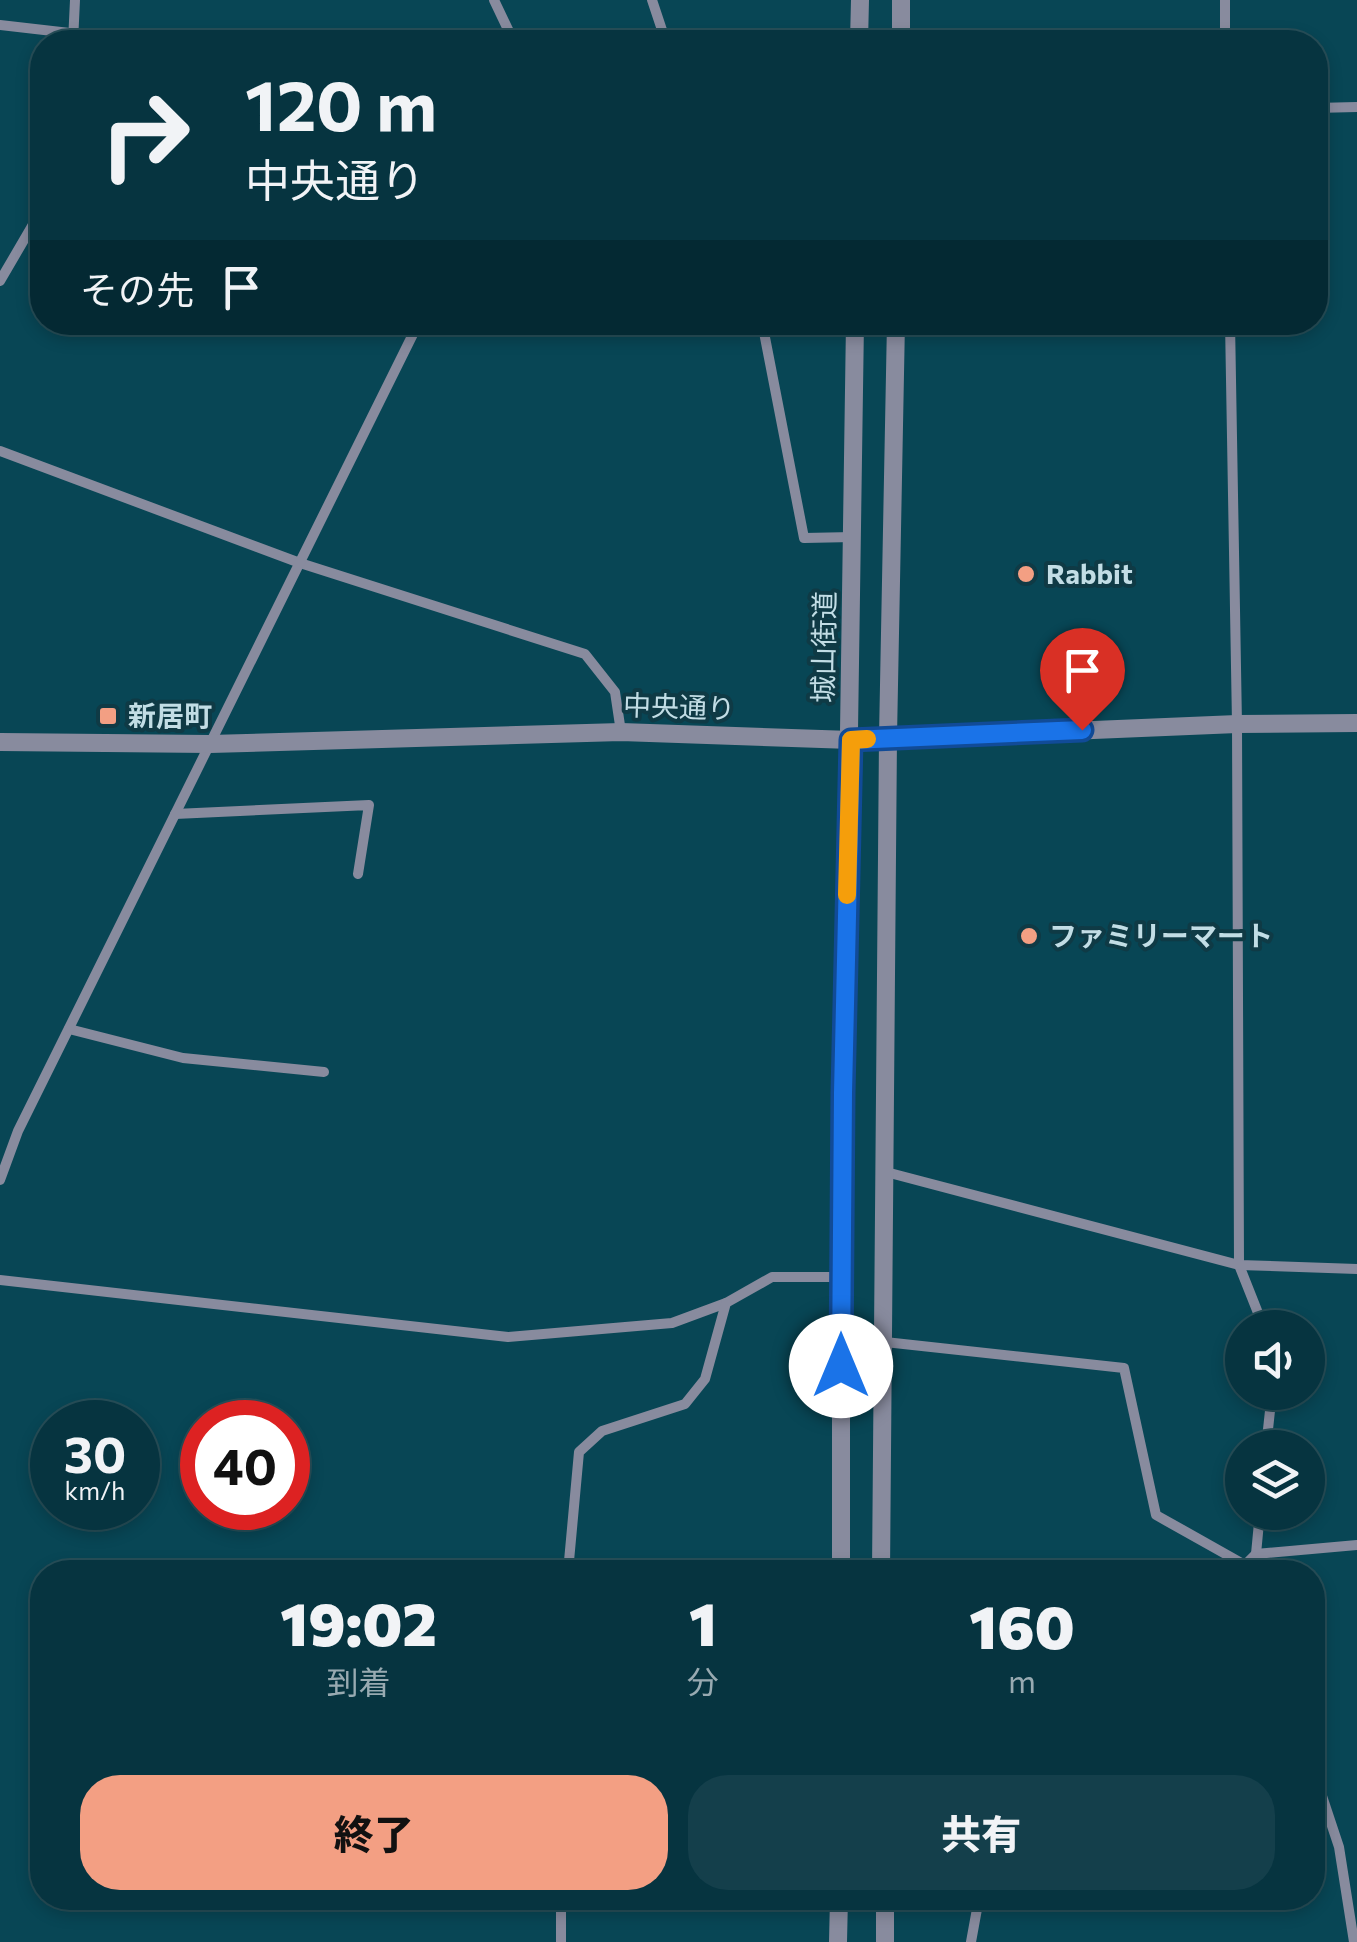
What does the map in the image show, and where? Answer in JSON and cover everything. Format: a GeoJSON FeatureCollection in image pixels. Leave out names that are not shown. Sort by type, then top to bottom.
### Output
{"type":"FeatureCollection","features":[{"type":"Feature","properties":{"kind":"street"},"geometry":{"type":"LineString","coordinates":[[73,30],[75,0]]}},
{"type":"Feature","properties":{"kind":"street"},"geometry":{"type":"LineString","coordinates":[[494,0],[508,30]]}},
{"type":"Feature","properties":{"kind":"street"},"geometry":{"type":"LineString","coordinates":[[652,0],[662,30]]}},
{"type":"Feature","properties":{"kind":"street"},"geometry":{"type":"LineString","coordinates":[[859,30],[860,0]]}},
{"type":"Feature","properties":{"kind":"street"},"geometry":{"type":"LineString","coordinates":[[900,30],[901,0]]}},
{"type":"Feature","properties":{"kind":"street"},"geometry":{"type":"LineString","coordinates":[[1225,0],[1225,30]]}},
{"type":"Feature","properties":{"kind":"street"},"geometry":{"type":"LineString","coordinates":[[0,25],[30,31]]}},
{"type":"Feature","properties":{"kind":"street"},"geometry":{"type":"LineString","coordinates":[[1328,108],[1357,108]]}},
{"type":"Feature","properties":{"kind":"street"},"geometry":{"type":"LineString","coordinates":[[0,281],[30,230]]}},
{"type":"Feature","properties":{"kind":"street"},"geometry":{"type":"LineString","coordinates":[[0,1180],[18,1131],[413,335]]}},
{"type":"Feature","properties":{"kind":"street"},"geometry":{"type":"LineString","coordinates":[[765,335],[804,538],[853,537]]}},
{"type":"Feature","properties":{"kind":"street","name":"城山街道"},"geometry":{"type":"LineString","coordinates":[[841,1560],[841,1277],[856,335]]}},
{"type":"Feature","properties":{"kind":"street"},"geometry":{"type":"LineString","coordinates":[[882,1560],[888,738],[896,335]]}},
{"type":"Feature","properties":{"kind":"street"},"geometry":{"type":"LineString","coordinates":[[1230,335],[1237,724],[1239,1265],[1257,1310]]}},
{"type":"Feature","properties":{"kind":"street"},"geometry":{"type":"LineString","coordinates":[[0,451],[300,563],[584,654],[615,692],[621,732]]}},
{"type":"Feature","properties":{"kind":"street","name":"中央通り"},"geometry":{"type":"LineString","coordinates":[[0,742],[210,744],[621,732],[851,740],[1357,722]]}},
{"type":"Feature","properties":{"kind":"street"},"geometry":{"type":"LineString","coordinates":[[175,814],[369,805],[358,874]]}},
{"type":"Feature","properties":{"kind":"street"},"geometry":{"type":"LineString","coordinates":[[69,1029],[183,1058],[324,1072]]}},
{"type":"Feature","properties":{"kind":"street"},"geometry":{"type":"LineString","coordinates":[[886,1172],[1239,1265],[1357,1268]]}},
{"type":"Feature","properties":{"kind":"street"},"geometry":{"type":"LineString","coordinates":[[0,1280],[508,1337],[672,1324],[726,1303],[772,1277],[841,1277]]}},
{"type":"Feature","properties":{"kind":"street"},"geometry":{"type":"LineString","coordinates":[[569,1560],[579,1452],[602,1431],[685,1404],[705,1379],[726,1303]]}},
{"type":"Feature","properties":{"kind":"street"},"geometry":{"type":"LineString","coordinates":[[885,1342],[1124,1368],[1156,1514],[1233,1560]]}},
{"type":"Feature","properties":{"kind":"street"},"geometry":{"type":"LineString","coordinates":[[1252,1560],[1258,1530]]}},
{"type":"Feature","properties":{"kind":"street"},"geometry":{"type":"LineString","coordinates":[[1256,1554],[1357,1545]]}},
{"type":"Feature","properties":{"kind":"street"},"geometry":{"type":"LineString","coordinates":[[1325,1805],[1339,1847],[1354,1942]]}},
{"type":"Feature","properties":{"kind":"street"},"geometry":{"type":"LineString","coordinates":[[561,1910],[561,1942]]}},
{"type":"Feature","properties":{"kind":"street"},"geometry":{"type":"LineString","coordinates":[[838,1942],[839,1910]]}},
{"type":"Feature","properties":{"kind":"street"},"geometry":{"type":"LineString","coordinates":[[885,1910],[886,1942]]}},
{"type":"Feature","properties":{"kind":"street"},"geometry":{"type":"LineString","coordinates":[[971,1942],[977,1910]]}},
{"type":"Feature","properties":{"kind":"slow traffic"},"geometry":{"type":"LineString","coordinates":[[847,895],[851,740],[867,739]]}},
{"type":"Feature","properties":{"kind":"place","name":"Rabbit"},"geometry":{"type":"Point","coordinates":[1026,574]}},
{"type":"Feature","properties":{"kind":"place","name":"新居町"},"geometry":{"type":"Point","coordinates":[108,716]}},
{"type":"Feature","properties":{"kind":"place","name":"ファミリーマート"},"geometry":{"type":"Point","coordinates":[1029,936]}},
{"type":"Feature","properties":{"kind":"route"},"geometry":{"type":"LineString","coordinates":[[841,1366],[851,740],[1082,730]]}}]}
